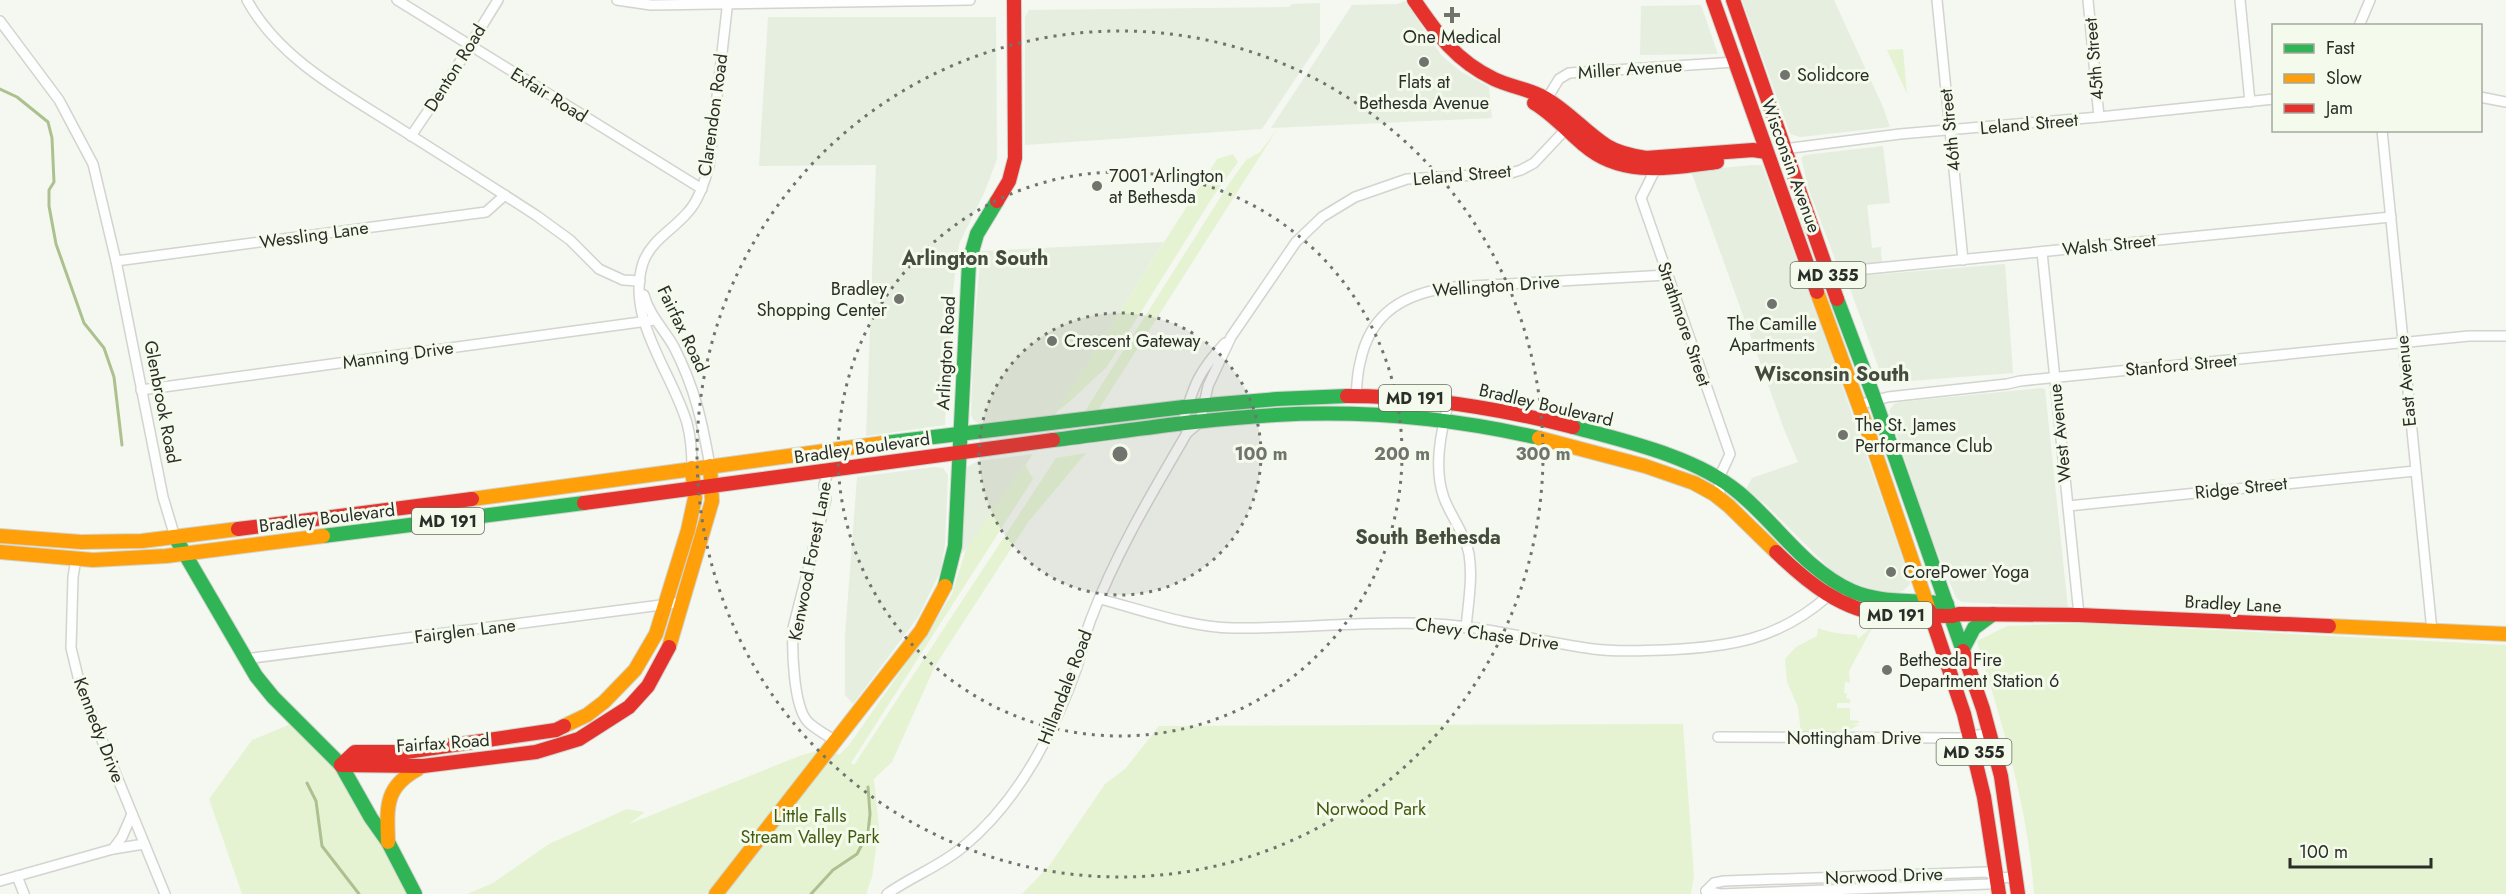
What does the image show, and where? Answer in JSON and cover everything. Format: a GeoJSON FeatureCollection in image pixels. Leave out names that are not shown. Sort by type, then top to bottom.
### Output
{"type":"FeatureCollection","features":[{"type":"Feature","properties":{"kind":"main road","name":"Arlington Road"},"geometry":{"type":"LineString","coordinates":[[716,894],[921,631],[945,585],[955,546],[970,256],[977,234],[1010,180],[1016,150],[1014,0]]}},
{"type":"Feature","properties":{"kind":"main road"},"geometry":{"type":"LineString","coordinates":[[1414,0],[1454,54],[1479,72],[1518,89],[1524,98],[1544,103],[1608,147],[1629,155],[1655,170],[1754,157],[1784,149]]}},
{"type":"Feature","properties":{"kind":"main road","name":"Wisconsin Avenue"},"geometry":{"type":"LineString","coordinates":[[1713,0],[1858,405],[1971,737],[1984,797],[1999,894]]}},
{"type":"Feature","properties":{"kind":"main road","name":"Wisconsin Avenue"},"geometry":{"type":"LineString","coordinates":[[1733,0],[1827,273],[1953,611],[1990,733],[2007,809],[2018,894]]}},
{"type":"Feature","properties":{"kind":"main road"},"geometry":{"type":"LineString","coordinates":[[1544,103],[1566,129],[1601,158],[1621,167],[1753,150],[1766,152]]}},
{"type":"Feature","properties":{"kind":"main road","name":"Bradley Boulevard"},"geometry":{"type":"LineString","coordinates":[[0,536],[101,543],[175,537],[692,468],[1188,406],[1268,398],[1356,396],[1449,401],[1590,431],[1665,455],[1719,478],[1740,492],[1836,584],[1874,598],[1926,600],[1953,611]]}},
{"type":"Feature","properties":{"kind":"main road","name":"Bradley Boulevard"},"geometry":{"type":"LineString","coordinates":[[0,552],[76,559],[137,559],[694,488],[826,479],[959,452],[1185,428],[1200,422],[1277,414],[1388,414],[1444,419],[1532,435],[1640,464],[1686,480],[1720,498],[1799,575],[1828,596],[1844,604],[1884,615],[1931,615],[1953,611]]}},
{"type":"Feature","properties":{"kind":"main road","name":"Fairfax Road"},"geometry":{"type":"LineString","coordinates":[[341,765],[423,766],[536,752],[563,746],[579,739],[628,707],[654,676],[674,636],[712,501],[710,466]]}},
{"type":"Feature","properties":{"kind":"main road","name":"Fairfax Road"},"geometry":{"type":"LineString","coordinates":[[341,765],[355,753],[364,751],[406,752],[556,730],[604,702],[626,682],[651,646],[667,604],[695,498],[692,468]]}},
{"type":"Feature","properties":{"kind":"main road"},"geometry":{"type":"LineString","coordinates":[[1686,480],[1708,482],[1719,478]]}},
{"type":"Feature","properties":{"kind":"main road","name":"Glenbrook Road"},"geometry":{"type":"LineString","coordinates":[[175,537],[245,660],[273,697],[341,765],[371,818],[388,842],[416,894]]}},
{"type":"Feature","properties":{"kind":"main road","name":"Bradley Lane"},"geometry":{"type":"LineString","coordinates":[[1953,611],[2506,634]]}},
{"type":"Feature","properties":{"kind":"main road"},"geometry":{"type":"LineString","coordinates":[[1963,649],[1974,627],[1993,614]]}},
{"type":"Feature","properties":{"kind":"main road"},"geometry":{"type":"LineString","coordinates":[[388,842],[389,798],[393,787],[403,775],[423,766]]}},
{"type":"Feature","properties":{"kind":"street","name":"Fairfax Road"},"geometry":{"type":"LineString","coordinates":[[247,0],[267,28],[289,52],[326,82],[505,195],[570,240],[599,269],[623,280],[640,281]]}},
{"type":"Feature","properties":{"kind":"street","name":"Exfair Road"},"geometry":{"type":"LineString","coordinates":[[398,0],[702,189]]}},
{"type":"Feature","properties":{"kind":"street","name":"Denton Road"},"geometry":{"type":"LineString","coordinates":[[411,136],[498,0]]}},
{"type":"Feature","properties":{"kind":"street"},"geometry":{"type":"LineString","coordinates":[[617,0],[651,5],[727,2],[970,0]]}},
{"type":"Feature","properties":{"kind":"street","name":"46th Street"},"geometry":{"type":"LineString","coordinates":[[1937,0],[1964,260]]}},
{"type":"Feature","properties":{"kind":"street","name":"45th Street"},"geometry":{"type":"LineString","coordinates":[[2088,0],[2099,117]]}},
{"type":"Feature","properties":{"kind":"street"},"geometry":{"type":"LineString","coordinates":[[2240,0],[2250,102]]}},
{"type":"Feature","properties":{"kind":"street"},"geometry":{"type":"LineString","coordinates":[[2360,24],[2370,0]]}},
{"type":"Feature","properties":{"kind":"street","name":"Clarendon Road"},"geometry":{"type":"LineString","coordinates":[[640,281],[648,252],[660,237],[689,212],[702,189],[712,151],[727,2]]}},
{"type":"Feature","properties":{"kind":"street","name":"Glenbrook Road"},"geometry":{"type":"LineString","coordinates":[[2,26],[59,100],[85,146],[101,191],[163,497],[175,537]]}},
{"type":"Feature","properties":{"kind":"street","name":"Miller Avenue"},"geometry":{"type":"LineString","coordinates":[[1544,103],[1559,79],[1569,73],[1735,62]]}},
{"type":"Feature","properties":{"kind":"street"},"geometry":{"type":"LineString","coordinates":[[2482,97],[2506,102]]}},
{"type":"Feature","properties":{"kind":"street","name":"Leland Street"},"geometry":{"type":"LineString","coordinates":[[1784,149],[1900,134],[2272,99]]}},
{"type":"Feature","properties":{"kind":"street","name":"Leland Street"},"geometry":{"type":"LineString","coordinates":[[1200,422],[1208,386],[1231,337],[1296,242],[1322,217],[1355,197],[1407,179],[1511,173],[1521,170],[1534,163],[1566,129]]}},
{"type":"Feature","properties":{"kind":"street","name":"East Avenue"},"geometry":{"type":"LineString","coordinates":[[2382,132],[2432,631]]}},
{"type":"Feature","properties":{"kind":"street","name":"Strathmore Street"},"geometry":{"type":"LineString","coordinates":[[1655,170],[1641,198],[1730,454],[1719,478]]}},
{"type":"Feature","properties":{"kind":"street","name":"Wessling Lane"},"geometry":{"type":"LineString","coordinates":[[116,261],[486,212],[505,195]]}},
{"type":"Feature","properties":{"kind":"street","name":"Walsh Street"},"geometry":{"type":"LineString","coordinates":[[1827,273],[2391,217]]}},
{"type":"Feature","properties":{"kind":"street","name":"West Avenue"},"geometry":{"type":"LineString","coordinates":[[2042,252],[2079,615]]}},
{"type":"Feature","properties":{"kind":"street","name":"Wellington Drive"},"geometry":{"type":"LineString","coordinates":[[1356,396],[1360,363],[1368,339],[1389,310],[1408,297],[1427,290],[1453,287],[1667,275]]}},
{"type":"Feature","properties":{"kind":"street","name":"Fairfax Road"},"geometry":{"type":"LineString","coordinates":[[640,281],[645,302],[673,344],[689,380],[701,414],[710,466]]}},
{"type":"Feature","properties":{"kind":"street","name":"Fairfax Road"},"geometry":{"type":"LineString","coordinates":[[640,281],[640,303],[644,322],[687,424],[692,445],[692,468]]}},
{"type":"Feature","properties":{"kind":"street","name":"Manning Drive"},"geometry":{"type":"LineString","coordinates":[[141,390],[655,320]]}},
{"type":"Feature","properties":{"kind":"street","name":"Stanford Street"},"geometry":{"type":"LineString","coordinates":[[1858,405],[1875,400],[2054,377],[2469,336],[2506,336]]}},
{"type":"Feature","properties":{"kind":"street","name":"Leland Street"},"geometry":{"type":"LineString","coordinates":[[1185,428],[1188,406],[1197,377],[1206,363],[1231,337]]}},
{"type":"Feature","properties":{"kind":"street"},"geometry":{"type":"LineString","coordinates":[[1449,401],[1440,447],[1440,475],[1444,498],[1469,554],[1471,574],[1466,628]]}},
{"type":"Feature","properties":{"kind":"street","name":"Hillandale Road"},"geometry":{"type":"LineString","coordinates":[[887,894],[938,866],[965,846],[986,825],[1038,757],[1055,723],[1100,598],[1130,531],[1185,428]]}},
{"type":"Feature","properties":{"kind":"street","name":"Ridge Street"},"geometry":{"type":"LineString","coordinates":[[2067,506],[2415,471]]}},
{"type":"Feature","properties":{"kind":"street"},"geometry":{"type":"LineString","coordinates":[[1719,478],[1720,498]]}},
{"type":"Feature","properties":{"kind":"street","name":"Kenwood Forest Lane"},"geometry":{"type":"LineString","coordinates":[[826,479],[826,499],[793,628],[792,649],[800,707],[807,721],[835,741]]}},
{"type":"Feature","properties":{"kind":"street","name":"Kennedy Drive"},"geometry":{"type":"LineString","coordinates":[[76,559],[71,625],[75,666],[81,688],[165,894]]}},
{"type":"Feature","properties":{"kind":"street","name":"Chevy Chase Drive"},"geometry":{"type":"LineString","coordinates":[[1100,598],[1178,620],[1231,628],[1395,622],[1466,628],[1596,650],[1641,651],[1709,648],[1736,643],[1785,626],[1803,617],[1828,596]]}},
{"type":"Feature","properties":{"kind":"street","name":"Fairglen Lane"},"geometry":{"type":"LineString","coordinates":[[245,660],[684,602]]}},
{"type":"Feature","properties":{"kind":"street","name":"Nottingham Drive"},"geometry":{"type":"LineString","coordinates":[[1718,737],[1971,737],[1990,733]]}},
{"type":"Feature","properties":{"kind":"street"},"geometry":{"type":"LineString","coordinates":[[470,744],[472,761]]}},
{"type":"Feature","properties":{"kind":"street"},"geometry":{"type":"LineString","coordinates":[[113,849],[122,837],[132,814]]}},
{"type":"Feature","properties":{"kind":"street"},"geometry":{"type":"LineString","coordinates":[[0,881],[113,849],[144,844]]}},
{"type":"Feature","properties":{"kind":"street","name":"Norwood Drive"},"geometry":{"type":"LineString","coordinates":[[1706,892],[1714,883],[1724,882],[1987,873],[1997,878],[2016,877]]}},
{"type":"Feature","properties":{"kind":"street"},"geometry":{"type":"LineString","coordinates":[[1896,875],[1896,887]]}},
{"type":"Feature","properties":{"kind":"street"},"geometry":{"type":"LineString","coordinates":[[17,876],[24,894]]}},
{"type":"Feature","properties":{"kind":"street"},"geometry":{"type":"LineString","coordinates":[[1807,878],[1808,891]]}},
{"type":"Feature","properties":{"kind":"street","name":"Norwood Drive"},"geometry":{"type":"LineString","coordinates":[[1706,892],[1720,894],[1989,884],[1997,878]]}},
{"type":"Feature","properties":{"kind":"shaded area"},"geometry":{"type":"Polygon","coordinates":[[[1742,0],[1834,0],[1890,127],[1800,137],[1790,134],[1742,0]]]}},
{"type":"Feature","properties":{"kind":"shaded area"},"geometry":{"type":"Polygon","coordinates":[[[1405,1],[1441,55],[1460,71],[1489,87],[1492,118],[1271,128],[1352,5],[1397,4],[1405,1]]]}},
{"type":"Feature","properties":{"kind":"shaded area"},"geometry":{"type":"Polygon","coordinates":[[[1320,3],[1320,42],[1262,129],[1025,145],[1025,17],[1029,10],[1289,7],[1292,4],[1320,3]]]}},
{"type":"Feature","properties":{"kind":"shaded area"},"geometry":{"type":"Polygon","coordinates":[[[1701,5],[1718,54],[1640,55],[1641,6],[1701,5]]]}},
{"type":"Feature","properties":{"kind":"shaded area"},"geometry":{"type":"Polygon","coordinates":[[[768,17],[996,17],[997,159],[985,191],[959,244],[953,290],[945,425],[866,436],[876,165],[759,166],[768,17]]]}},
{"type":"Feature","properties":{"kind":"shaded area"},"geometry":{"type":"Polygon","coordinates":[[[1883,146],[1890,203],[1867,205],[1872,248],[1881,247],[1882,262],[1838,267],[1809,190],[1801,158],[1805,155],[1883,146]]]}},
{"type":"Feature","properties":{"kind":"shaded area"},"geometry":{"type":"Polygon","coordinates":[[[1762,165],[1831,354],[1910,580],[1910,584],[1903,591],[1890,594],[1863,588],[1833,572],[1765,504],[1746,489],[1752,478],[1798,462],[1691,171],[1762,165]]]}},
{"type":"Feature","properties":{"kind":"shaded area"},"geometry":{"type":"Polygon","coordinates":[[[1164,242],[1055,415],[981,424],[974,421],[971,415],[974,328],[981,251],[1164,242]]]}},
{"type":"Feature","properties":{"kind":"shaded area"},"geometry":{"type":"Polygon","coordinates":[[[2005,264],[2013,373],[1884,383],[1846,277],[2005,264]]]}},
{"type":"Feature","properties":{"kind":"shaded area"},"geometry":{"type":"Polygon","coordinates":[[[2045,389],[2068,608],[1962,602],[1956,598],[1928,529],[1889,411],[1894,404],[1899,402],[2045,389]]]}},
{"type":"Feature","properties":{"kind":"shaded area"},"geometry":{"type":"Polygon","coordinates":[[[1033,454],[973,541],[958,558],[967,467],[978,461],[1033,454]]]}},
{"type":"Feature","properties":{"kind":"shaded area"},"geometry":{"type":"Polygon","coordinates":[[[934,467],[943,468],[948,475],[945,544],[941,570],[918,617],[853,704],[845,695],[845,636],[857,477],[934,467]]]}},
{"type":"Feature","properties":{"kind":"green space"},"geometry":{"type":"Polygon","coordinates":[[[1903,49],[1907,94],[1887,50],[1903,49]]]}},
{"type":"Feature","properties":{"kind":"green space"},"geometry":{"type":"Polygon","coordinates":[[[1278,128],[1099,409],[1085,411],[1230,182],[1246,160],[1260,152],[1278,128]]]}},
{"type":"Feature","properties":{"kind":"green space"},"geometry":{"type":"Polygon","coordinates":[[[1233,154],[1238,162],[1214,195],[1106,368],[1057,411],[1217,159],[1233,154]]]}},
{"type":"Feature","properties":{"kind":"green space","name":"Little Falls Stream Valley Park"},"geometry":{"type":"Polygon","coordinates":[[[1086,453],[1029,521],[935,666],[892,762],[874,779],[879,827],[872,877],[866,894],[467,894],[493,883],[549,844],[627,809],[645,812],[629,824],[802,755],[829,748],[839,755],[849,745],[933,625],[952,594],[966,549],[1025,464],[1033,479],[851,763],[854,765],[1056,458],[1086,453]]]}},
{"type":"Feature","properties":{"kind":"green space"},"geometry":{"type":"Polygon","coordinates":[[[2079,623],[2506,645],[2506,894],[2034,894],[2026,829],[2013,766],[1977,641],[2007,626],[2079,623]]]}},
{"type":"Feature","properties":{"kind":"green space"},"geometry":{"type":"Polygon","coordinates":[[[1873,626],[1849,671],[1850,683],[1845,682],[1844,693],[1850,694],[1847,694],[1846,698],[1850,699],[1850,703],[1837,703],[1837,708],[1850,708],[1850,720],[1859,721],[1859,723],[1850,724],[1859,725],[1849,730],[1801,734],[1798,707],[1787,682],[1785,659],[1796,647],[1817,636],[1818,628],[1857,635],[1858,639],[1873,626]]]}},
{"type":"Feature","properties":{"kind":"green space"},"geometry":{"type":"Polygon","coordinates":[[[298,721],[341,765],[416,894],[242,894],[209,799],[252,740],[298,721]]]}},
{"type":"Feature","properties":{"kind":"green space","name":"Norwood Park"},"geometry":{"type":"Polygon","coordinates":[[[1683,724],[1694,876],[1691,894],[1022,894],[1049,866],[1105,784],[1125,769],[1159,726],[1683,724]]]}},
{"type":"Feature","properties":{"kind":"waterway"},"geometry":{"type":"LineString","coordinates":[[0,89],[17,97],[48,122],[52,138],[54,182],[49,190],[49,206],[56,244],[84,323],[104,348],[114,377],[122,445]]}},
{"type":"Feature","properties":{"kind":"waterway"},"geometry":{"type":"LineString","coordinates":[[307,783],[316,801],[322,846],[359,894]]}},
{"type":"Feature","properties":{"kind":"waterway"},"geometry":{"type":"LineString","coordinates":[[811,894],[833,870],[857,854],[868,833],[870,814],[868,787]]}},
{"type":"Feature","properties":{"kind":"traffic: fast"},"geometry":{"type":"LineString","coordinates":[[945,586],[955,546],[969,262],[977,234],[997,201]]}},
{"type":"Feature","properties":{"kind":"traffic: fast"},"geometry":{"type":"LineString","coordinates":[[1837,299],[1963,651]]}},
{"type":"Feature","properties":{"kind":"traffic: fast"},"geometry":{"type":"LineString","coordinates":[[884,443],[1184,407],[1347,396]]}},
{"type":"Feature","properties":{"kind":"traffic: fast"},"geometry":{"type":"LineString","coordinates":[[1053,440],[1220,419],[1308,414],[1408,417],[1474,425],[1539,438]]}},
{"type":"Feature","properties":{"kind":"traffic: fast"},"geometry":{"type":"LineString","coordinates":[[1573,427],[1659,452],[1702,469],[1721,480],[1738,492],[1820,571],[1852,591],[1887,600],[1947,604]]}},
{"type":"Feature","properties":{"kind":"traffic: fast"},"geometry":{"type":"LineString","coordinates":[[323,536],[584,503]]}},
{"type":"Feature","properties":{"kind":"traffic: fast"},"geometry":{"type":"LineString","coordinates":[[175,537],[256,676],[273,697],[341,765],[371,818],[388,842],[415,894]]}},
{"type":"Feature","properties":{"kind":"traffic: fast"},"geometry":{"type":"LineString","coordinates":[[1963,649],[1974,628],[1993,614]]}},
{"type":"Feature","properties":{"kind":"traffic: slow"},"geometry":{"type":"LineString","coordinates":[[1817,292],[1864,420],[1929,610]]}},
{"type":"Feature","properties":{"kind":"traffic: slow"},"geometry":{"type":"LineString","coordinates":[[1539,438],[1645,466],[1694,483],[1729,506],[1776,552]]}},
{"type":"Feature","properties":{"kind":"traffic: slow"},"geometry":{"type":"LineString","coordinates":[[472,499],[884,443]]}},
{"type":"Feature","properties":{"kind":"traffic: slow"},"geometry":{"type":"LineString","coordinates":[[669,647],[712,501],[710,466]]}},
{"type":"Feature","properties":{"kind":"traffic: slow"},"geometry":{"type":"LineString","coordinates":[[564,726],[587,715],[604,702],[635,670],[656,634],[688,530],[695,498],[692,468]]}},
{"type":"Feature","properties":{"kind":"traffic: slow"},"geometry":{"type":"LineString","coordinates":[[0,536],[81,542],[142,541],[238,529]]}},
{"type":"Feature","properties":{"kind":"traffic: slow"},"geometry":{"type":"LineString","coordinates":[[0,552],[93,560],[166,556],[323,536]]}},
{"type":"Feature","properties":{"kind":"traffic: slow"},"geometry":{"type":"LineString","coordinates":[[716,894],[921,631],[945,586]]}},
{"type":"Feature","properties":{"kind":"traffic: slow"},"geometry":{"type":"LineString","coordinates":[[2329,626],[2506,634]]}},
{"type":"Feature","properties":{"kind":"traffic: slow"},"geometry":{"type":"LineString","coordinates":[[388,842],[387,819],[393,791],[399,783],[418,769]]}},
{"type":"Feature","properties":{"kind":"traffic: jam"},"geometry":{"type":"LineString","coordinates":[[997,201],[1009,181],[1015,158],[1014,0]]}},
{"type":"Feature","properties":{"kind":"traffic: jam"},"geometry":{"type":"LineString","coordinates":[[1414,0],[1448,46],[1468,64],[1494,79],[1545,98],[1616,151],[1646,158],[1753,150],[1766,152]]}},
{"type":"Feature","properties":{"kind":"traffic: jam"},"geometry":{"type":"LineString","coordinates":[[1713,0],[1817,292]]}},
{"type":"Feature","properties":{"kind":"traffic: jam"},"geometry":{"type":"LineString","coordinates":[[1733,0],[1837,299]]}},
{"type":"Feature","properties":{"kind":"traffic: jam"},"geometry":{"type":"LineString","coordinates":[[1534,103],[1554,117],[1584,145],[1614,162],[1647,168],[1682,167],[1717,162]]}},
{"type":"Feature","properties":{"kind":"traffic: jam"},"geometry":{"type":"LineString","coordinates":[[1347,396],[1405,398],[1461,404],[1573,427]]}},
{"type":"Feature","properties":{"kind":"traffic: jam"},"geometry":{"type":"LineString","coordinates":[[584,503],[1053,440]]}},
{"type":"Feature","properties":{"kind":"traffic: jam"},"geometry":{"type":"LineString","coordinates":[[238,529],[472,499]]}},
{"type":"Feature","properties":{"kind":"traffic: jam"},"geometry":{"type":"LineString","coordinates":[[1776,552],[1813,584],[1855,608],[1887,615],[1952,616]]}},
{"type":"Feature","properties":{"kind":"traffic: jam"},"geometry":{"type":"LineString","coordinates":[[1929,610],[1964,714],[1984,797],[1999,894]]}},
{"type":"Feature","properties":{"kind":"traffic: jam"},"geometry":{"type":"LineString","coordinates":[[1952,616],[1959,614],[2079,615],[2329,626]]}},
{"type":"Feature","properties":{"kind":"traffic: jam"},"geometry":{"type":"LineString","coordinates":[[341,765],[423,766],[536,752],[579,739],[629,707],[648,686],[669,647]]}},
{"type":"Feature","properties":{"kind":"traffic: jam"},"geometry":{"type":"LineString","coordinates":[[1963,651],[1983,709],[2001,776],[2018,894]]}},
{"type":"Feature","properties":{"kind":"traffic: jam"},"geometry":{"type":"LineString","coordinates":[[341,765],[355,752],[406,752],[556,730],[564,726]]}},
{"type":"Feature","properties":{"kind":"place","name":"One Medical"},"geometry":{"type":"Point","coordinates":[1452,15]}},
{"type":"Feature","properties":{"kind":"place","name":"Flats at Bethesda Avenue"},"geometry":{"type":"Point","coordinates":[1424,62]}},
{"type":"Feature","properties":{"kind":"place","name":"Solidcore"},"geometry":{"type":"Point","coordinates":[1785,75]}},
{"type":"Feature","properties":{"kind":"place","name":"7001 Arlington at Bethesda"},"geometry":{"type":"Point","coordinates":[1097,186]}},
{"type":"Feature","properties":{"kind":"place","name":"Bradley Shopping Center"},"geometry":{"type":"Point","coordinates":[899,299]}},
{"type":"Feature","properties":{"kind":"place","name":"The Camille Apartments"},"geometry":{"type":"Point","coordinates":[1772,304]}},
{"type":"Feature","properties":{"kind":"place","name":"Crescent Gateway"},"geometry":{"type":"Point","coordinates":[1052,341]}},
{"type":"Feature","properties":{"kind":"place","name":"The St. James Performance Club"},"geometry":{"type":"Point","coordinates":[1843,435]}},
{"type":"Feature","properties":{"kind":"place","name":"CorePower Yoga"},"geometry":{"type":"Point","coordinates":[1891,572]}},
{"type":"Feature","properties":{"kind":"place","name":"Bethesda Fire Department Station 6"},"geometry":{"type":"Point","coordinates":[1887,670]}},
{"type":"Feature","properties":{"kind":"district","name":"Arlington South"},"geometry":{"type":"Point","coordinates":[975,258]}},
{"type":"Feature","properties":{"kind":"district","name":"Wisconsin South"},"geometry":{"type":"Point","coordinates":[1832,374]}},
{"type":"Feature","properties":{"kind":"district","name":"South Bethesda"},"geometry":{"type":"Point","coordinates":[1428,537]}}]}
